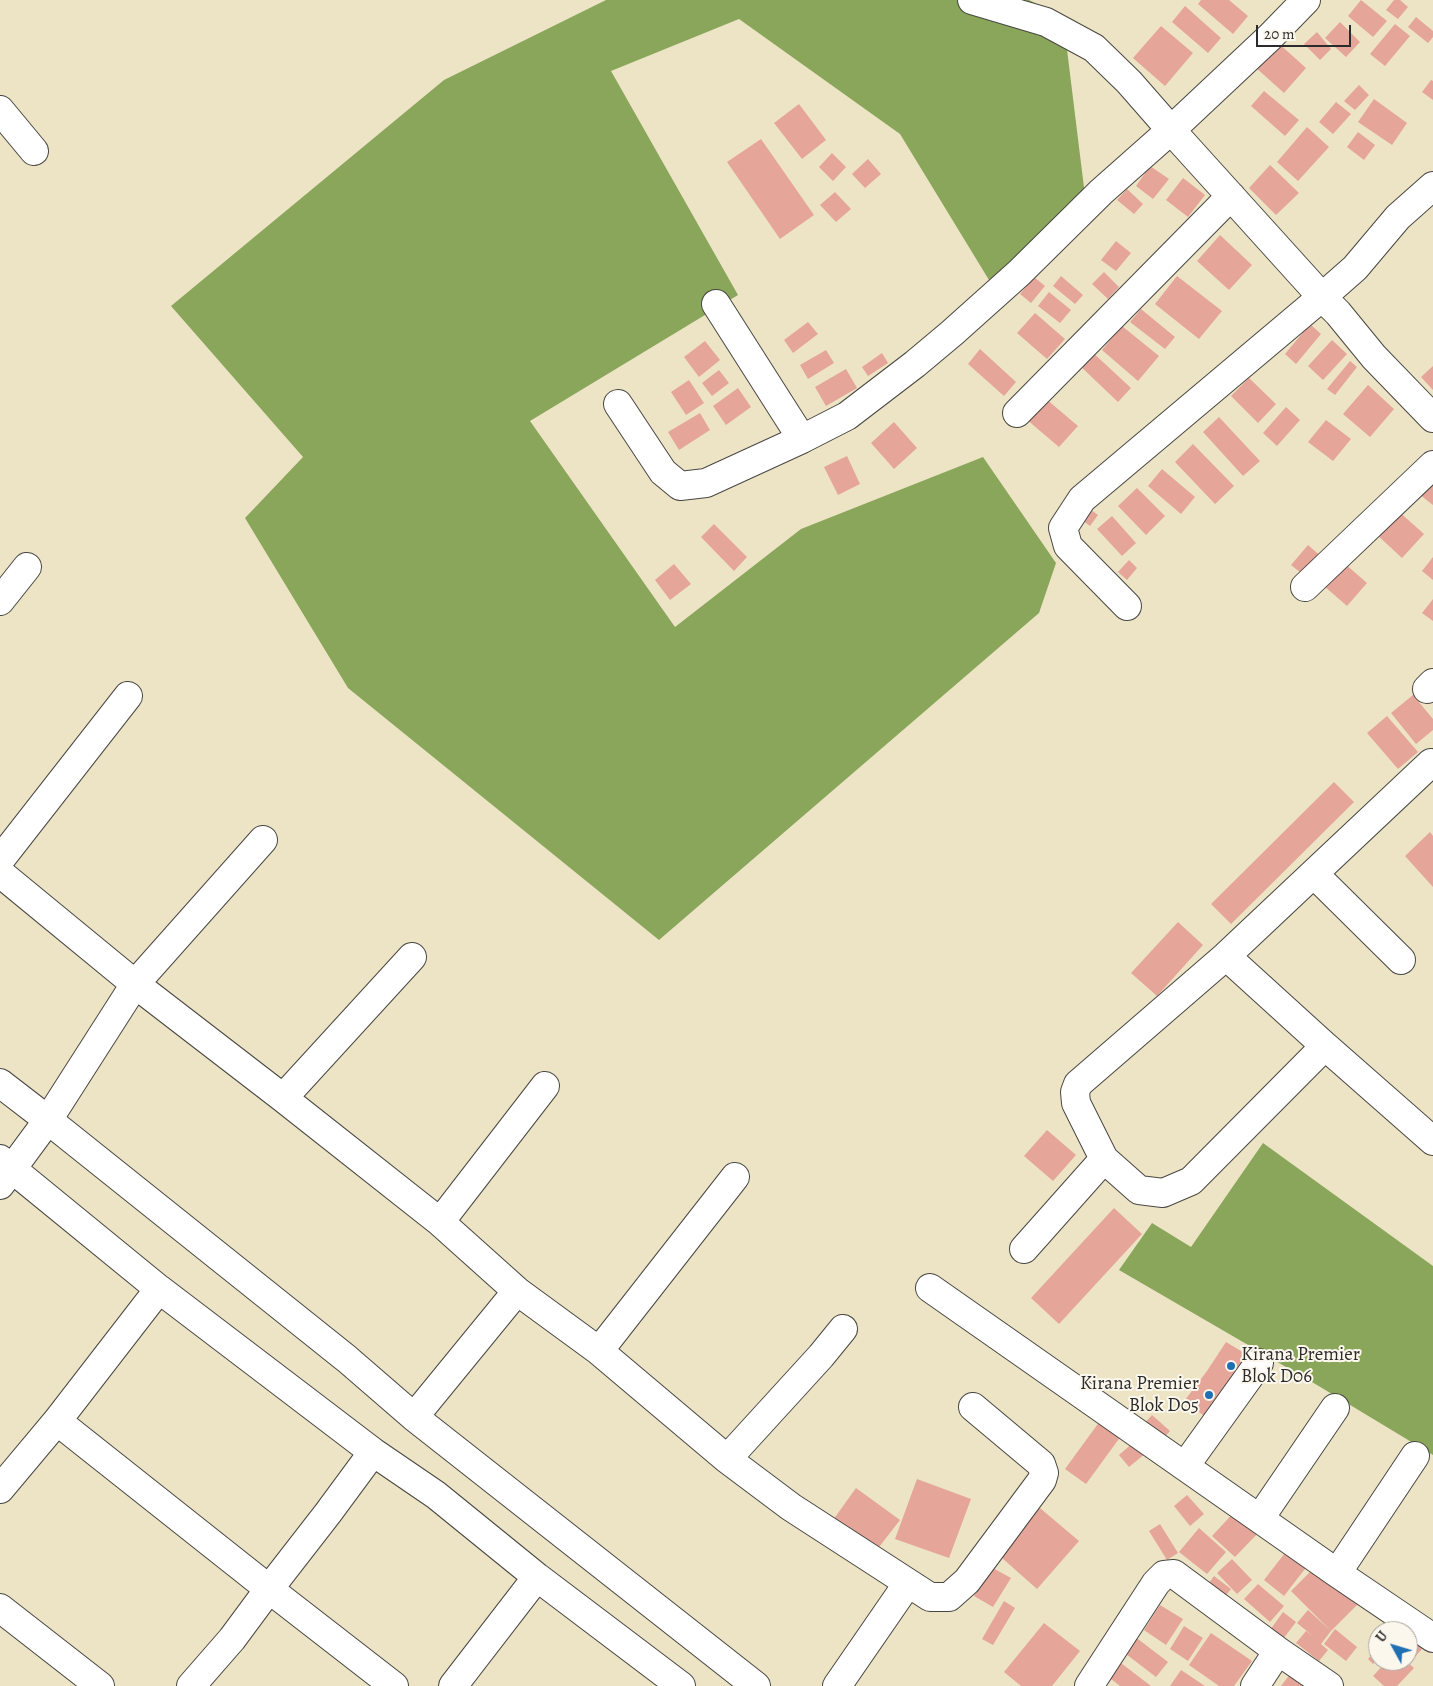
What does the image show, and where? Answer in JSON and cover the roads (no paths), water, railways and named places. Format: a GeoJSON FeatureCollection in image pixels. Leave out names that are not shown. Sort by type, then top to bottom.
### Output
{"type":"FeatureCollection","features":[{"type":"Feature","properties":{"kind":"street"},"geometry":{"type":"LineString","coordinates":[[972,0],[1046,22],[1094,48],[1129,82],[1338,313],[1374,357],[1433,418]]}},
{"type":"Feature","properties":{"kind":"street"},"geometry":{"type":"LineString","coordinates":[[618,404],[663,472],[680,486],[706,483],[847,416],[915,364],[1019,273],[1101,192],[1171,130],[1306,0]]}},
{"type":"Feature","properties":{"kind":"street"},"geometry":{"type":"LineString","coordinates":[[0,110],[34,151]]}},
{"type":"Feature","properties":{"kind":"street"},"geometry":{"type":"LineString","coordinates":[[1127,606],[1068,546],[1063,528],[1082,499],[1355,268],[1398,217],[1433,186]]}},
{"type":"Feature","properties":{"kind":"street"},"geometry":{"type":"LineString","coordinates":[[1018,413],[1105,322],[1231,196]]}},
{"type":"Feature","properties":{"kind":"street"},"geometry":{"type":"LineString","coordinates":[[716,304],[802,439]]}},
{"type":"Feature","properties":{"kind":"street"},"geometry":{"type":"LineString","coordinates":[[1305,587],[1433,465]]}},
{"type":"Feature","properties":{"kind":"street"},"geometry":{"type":"LineString","coordinates":[[0,600],[28,567]]}},
{"type":"Feature","properties":{"kind":"street"},"geometry":{"type":"LineString","coordinates":[[0,860],[128,696]]}},
{"type":"Feature","properties":{"kind":"street"},"geometry":{"type":"LineString","coordinates":[[1326,1046],[1191,1181],[1163,1193],[1139,1190],[1104,1159],[1076,1103],[1075,1092],[1078,1084],[1226,956],[1430,763],[1433,766]]}},
{"type":"Feature","properties":{"kind":"street"},"geometry":{"type":"LineString","coordinates":[[263,840],[135,984],[48,1120],[4,1171],[373,1452],[436,1496],[536,1576],[681,1686]]}},
{"type":"Feature","properties":{"kind":"street"},"geometry":{"type":"LineString","coordinates":[[0,873],[135,984],[440,1222],[517,1291],[599,1351],[727,1458],[791,1507],[930,1597],[949,1597],[967,1582],[1042,1480],[1044,1473],[1041,1464],[973,1407]]}},
{"type":"Feature","properties":{"kind":"street"},"geometry":{"type":"LineString","coordinates":[[1314,874],[1400,960]]}},
{"type":"Feature","properties":{"kind":"street"},"geometry":{"type":"LineString","coordinates":[[1226,956],[1433,1141]]}},
{"type":"Feature","properties":{"kind":"street"},"geometry":{"type":"LineString","coordinates":[[283,1098],[412,957]]}},
{"type":"Feature","properties":{"kind":"street"},"geometry":{"type":"LineString","coordinates":[[0,1083],[347,1359],[414,1417],[756,1686]]}},
{"type":"Feature","properties":{"kind":"street"},"geometry":{"type":"LineString","coordinates":[[440,1222],[545,1086]]}},
{"type":"Feature","properties":{"kind":"street"},"geometry":{"type":"LineString","coordinates":[[1024,1249],[1104,1159]]}},
{"type":"Feature","properties":{"kind":"street"},"geometry":{"type":"LineString","coordinates":[[599,1351],[736,1177]]}},
{"type":"Feature","properties":{"kind":"street"},"geometry":{"type":"LineString","coordinates":[[930,1288],[1433,1638]]}},
{"type":"Feature","properties":{"kind":"street"},"geometry":{"type":"LineString","coordinates":[[0,1489],[57,1421],[159,1289]]}},
{"type":"Feature","properties":{"kind":"street"},"geometry":{"type":"LineString","coordinates":[[414,1417],[517,1291]]}},
{"type":"Feature","properties":{"kind":"street"},"geometry":{"type":"LineString","coordinates":[[727,1458],[821,1356],[843,1329]]}},
{"type":"Feature","properties":{"kind":"street"},"geometry":{"type":"LineString","coordinates":[[1185,1466],[1259,1363]]}},
{"type":"Feature","properties":{"kind":"street"},"geometry":{"type":"LineString","coordinates":[[1260,1518],[1335,1408]]}},
{"type":"Feature","properties":{"kind":"street"},"geometry":{"type":"LineString","coordinates":[[57,1421],[394,1686]]}},
{"type":"Feature","properties":{"kind":"street"},"geometry":{"type":"LineString","coordinates":[[191,1686],[232,1639],[373,1452]]}},
{"type":"Feature","properties":{"kind":"street"},"geometry":{"type":"LineString","coordinates":[[1337,1573],[1415,1456]]}},
{"type":"Feature","properties":{"kind":"street"},"geometry":{"type":"LineString","coordinates":[[1090,1686],[1156,1583],[1164,1575],[1174,1574],[1278,1651],[1329,1686]]}},
{"type":"Feature","properties":{"kind":"street"},"geometry":{"type":"LineString","coordinates":[[453,1686],[536,1576]]}},
{"type":"Feature","properties":{"kind":"street"},"geometry":{"type":"LineString","coordinates":[[837,1686],[908,1583]]}},
{"type":"Feature","properties":{"kind":"street"},"geometry":{"type":"LineString","coordinates":[[0,1608],[100,1686]]}},
{"type":"Feature","properties":{"kind":"street"},"geometry":{"type":"LineString","coordinates":[[1255,1686],[1278,1651]]}},
{"type":"Feature","properties":{"kind":"place","name":"Kirana Premier Blok D06"},"geometry":{"type":"Point","coordinates":[1231,1366]}},
{"type":"Feature","properties":{"kind":"place","name":"Kirana Premier Blok D05"},"geometry":{"type":"Point","coordinates":[1209,1395]}}]}
